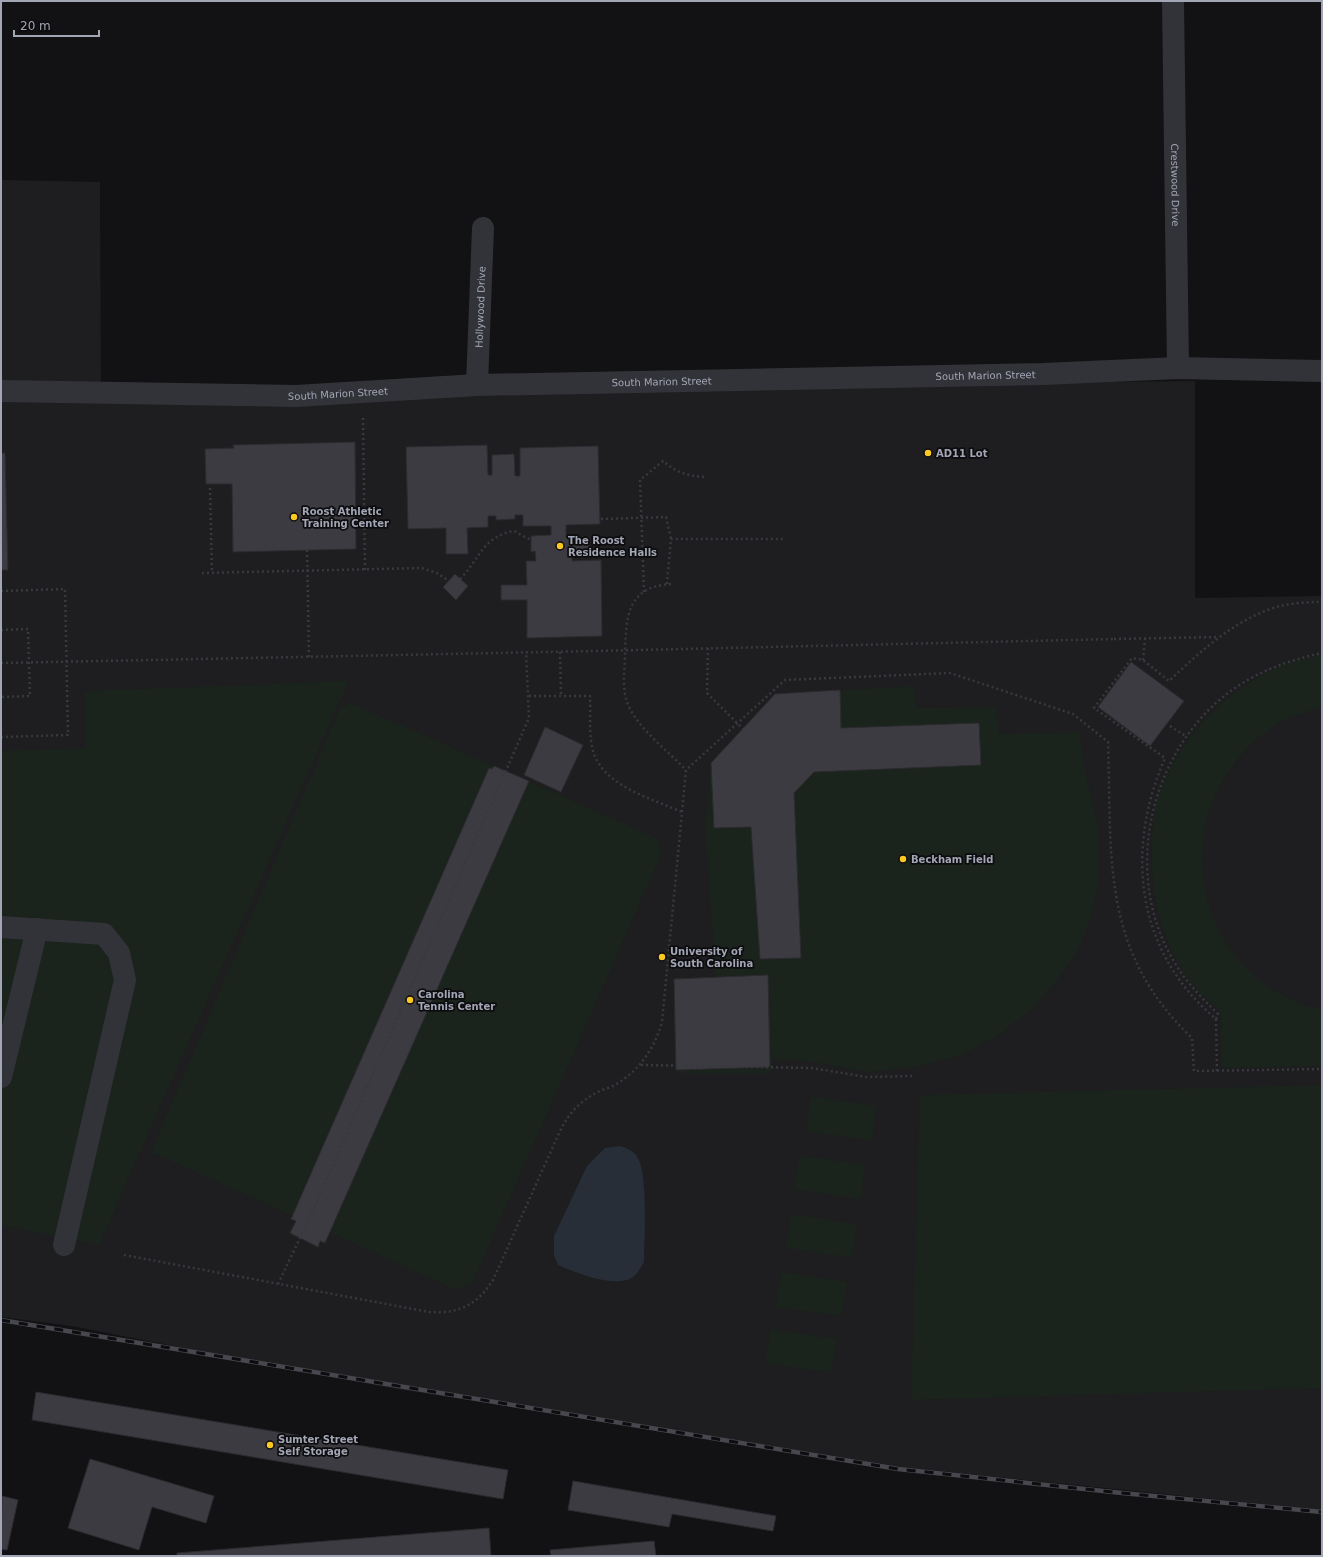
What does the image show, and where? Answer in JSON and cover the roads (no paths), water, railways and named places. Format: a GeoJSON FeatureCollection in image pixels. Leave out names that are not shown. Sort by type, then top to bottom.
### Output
{"type":"FeatureCollection","features":[{"type":"Feature","properties":{"kind":"street","name":"Crestwood Drive"},"geometry":{"type":"LineString","coordinates":[[1173,1],[1178,368]]}},
{"type":"Feature","properties":{"kind":"street","name":"Hollywood Drive"},"geometry":{"type":"LineString","coordinates":[[477,386],[484,228]]}},
{"type":"Feature","properties":{"kind":"street","name":"South Marion Street"},"geometry":{"type":"LineString","coordinates":[[1,391],[296,396],[477,386],[1043,374],[1178,368],[1322,371]]}},
{"type":"Feature","properties":{"kind":"street"},"geometry":{"type":"LineString","coordinates":[[1,927],[104,934],[119,953],[125,980],[64,1245]]}},
{"type":"Feature","properties":{"kind":"street"},"geometry":{"type":"LineString","coordinates":[[1,1077],[37,929]]}},
{"type":"Feature","properties":{"kind":"railway"},"geometry":{"type":"LineString","coordinates":[[1,1320],[898,1469],[1122,1493],[1322,1512]]}},
{"type":"Feature","properties":{"kind":"place","name":"AD11 Lot"},"geometry":{"type":"Point","coordinates":[928,453]}},
{"type":"Feature","properties":{"kind":"place","name":"Roost Athletic Training Center"},"geometry":{"type":"Point","coordinates":[294,517]}},
{"type":"Feature","properties":{"kind":"place","name":"The Roost Residence Halls"},"geometry":{"type":"Point","coordinates":[560,546]}},
{"type":"Feature","properties":{"kind":"place","name":"Beckham Field"},"geometry":{"type":"Point","coordinates":[903,859]}},
{"type":"Feature","properties":{"kind":"place","name":"University of South Carolina"},"geometry":{"type":"Point","coordinates":[662,957]}},
{"type":"Feature","properties":{"kind":"place","name":"Carolina Tennis Center"},"geometry":{"type":"Point","coordinates":[410,1000]}},
{"type":"Feature","properties":{"kind":"place","name":"Sumter Street Self Storage"},"geometry":{"type":"Point","coordinates":[270,1445]}}]}
